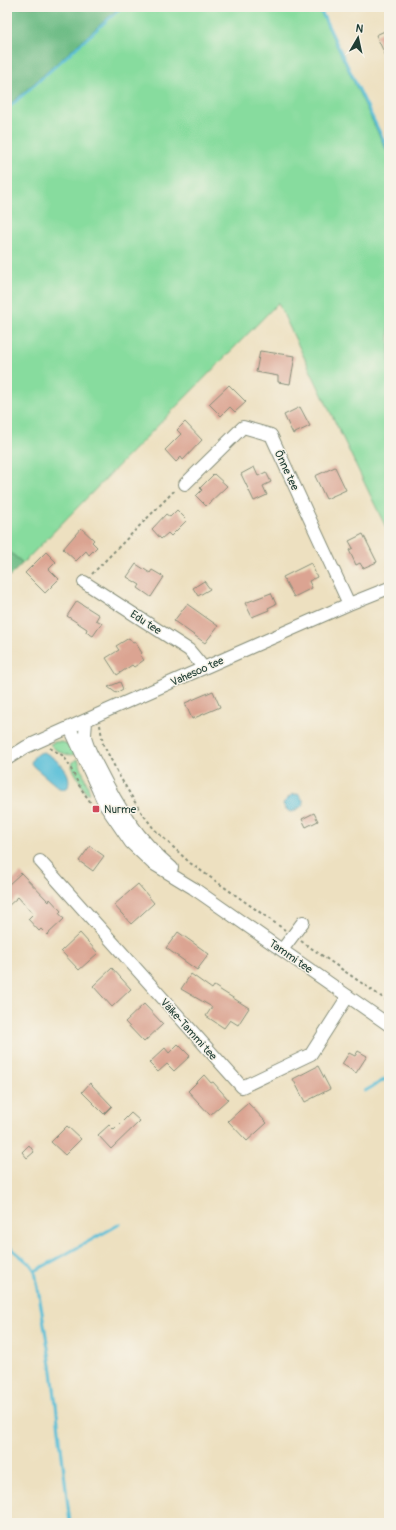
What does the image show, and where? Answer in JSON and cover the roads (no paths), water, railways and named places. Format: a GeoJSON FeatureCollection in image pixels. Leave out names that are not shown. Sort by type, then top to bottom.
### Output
{"type":"FeatureCollection","features":[{"type":"Feature","properties":{"kind":"street","name":"Õnne tee"},"geometry":{"type":"LineString","coordinates":[[185,484],[243,427],[271,435],[349,604]]}},
{"type":"Feature","properties":{"kind":"street","name":"Edu tee"},"geometry":{"type":"LineString","coordinates":[[85,583],[190,650],[204,668]]}},
{"type":"Feature","properties":{"kind":"street","name":"Vahesoo tee"},"geometry":{"type":"LineString","coordinates":[[7,758],[98,714],[349,604],[389,588]]}},
{"type":"Feature","properties":{"kind":"street","name":"Tammi tee"},"geometry":{"type":"LineString","coordinates":[[86,720],[85,737],[120,810],[141,839],[193,888]]}},
{"type":"Feature","properties":{"kind":"street","name":"Tammi tee"},"geometry":{"type":"LineString","coordinates":[[70,728],[105,805],[131,843],[152,863],[193,888],[389,1025]]}},
{"type":"Feature","properties":{"kind":"street","name":"Väike-Tammi tee"},"geometry":{"type":"LineString","coordinates":[[40,861],[242,1087],[310,1054],[348,996]]}},
{"type":"Feature","properties":{"kind":"street"},"geometry":{"type":"LineString","coordinates":[[282,950],[304,922]]}},
{"type":"Feature","properties":{"kind":"water"},"geometry":{"type":"Polygon","coordinates":[[[44,752],[54,758],[66,771],[69,781],[68,787],[63,789],[59,788],[33,766],[31,763],[33,758],[37,754],[44,752]]]}},
{"type":"Feature","properties":{"kind":"water"},"geometry":{"type":"Polygon","coordinates":[[[298,794],[303,800],[304,805],[292,812],[287,810],[283,803],[291,795],[298,794]]]}},
{"type":"Feature","properties":{"kind":"waterway"},"geometry":{"type":"LineString","coordinates":[[7,109],[122,7]]}},
{"type":"Feature","properties":{"kind":"waterway"},"geometry":{"type":"LineString","coordinates":[[319,7],[389,152]]}},
{"type":"Feature","properties":{"kind":"waterway"},"geometry":{"type":"LineString","coordinates":[[365,1091],[389,1077]]}},
{"type":"Feature","properties":{"kind":"waterway"},"geometry":{"type":"LineString","coordinates":[[35,1271],[120,1224]]}},
{"type":"Feature","properties":{"kind":"waterway"},"geometry":{"type":"LineString","coordinates":[[7,1245],[30,1264],[35,1271],[52,1371],[70,1523]]}},
{"type":"Feature","properties":{"kind":"place","name":"Nurme"},"geometry":{"type":"Point","coordinates":[96,809]}}]}
